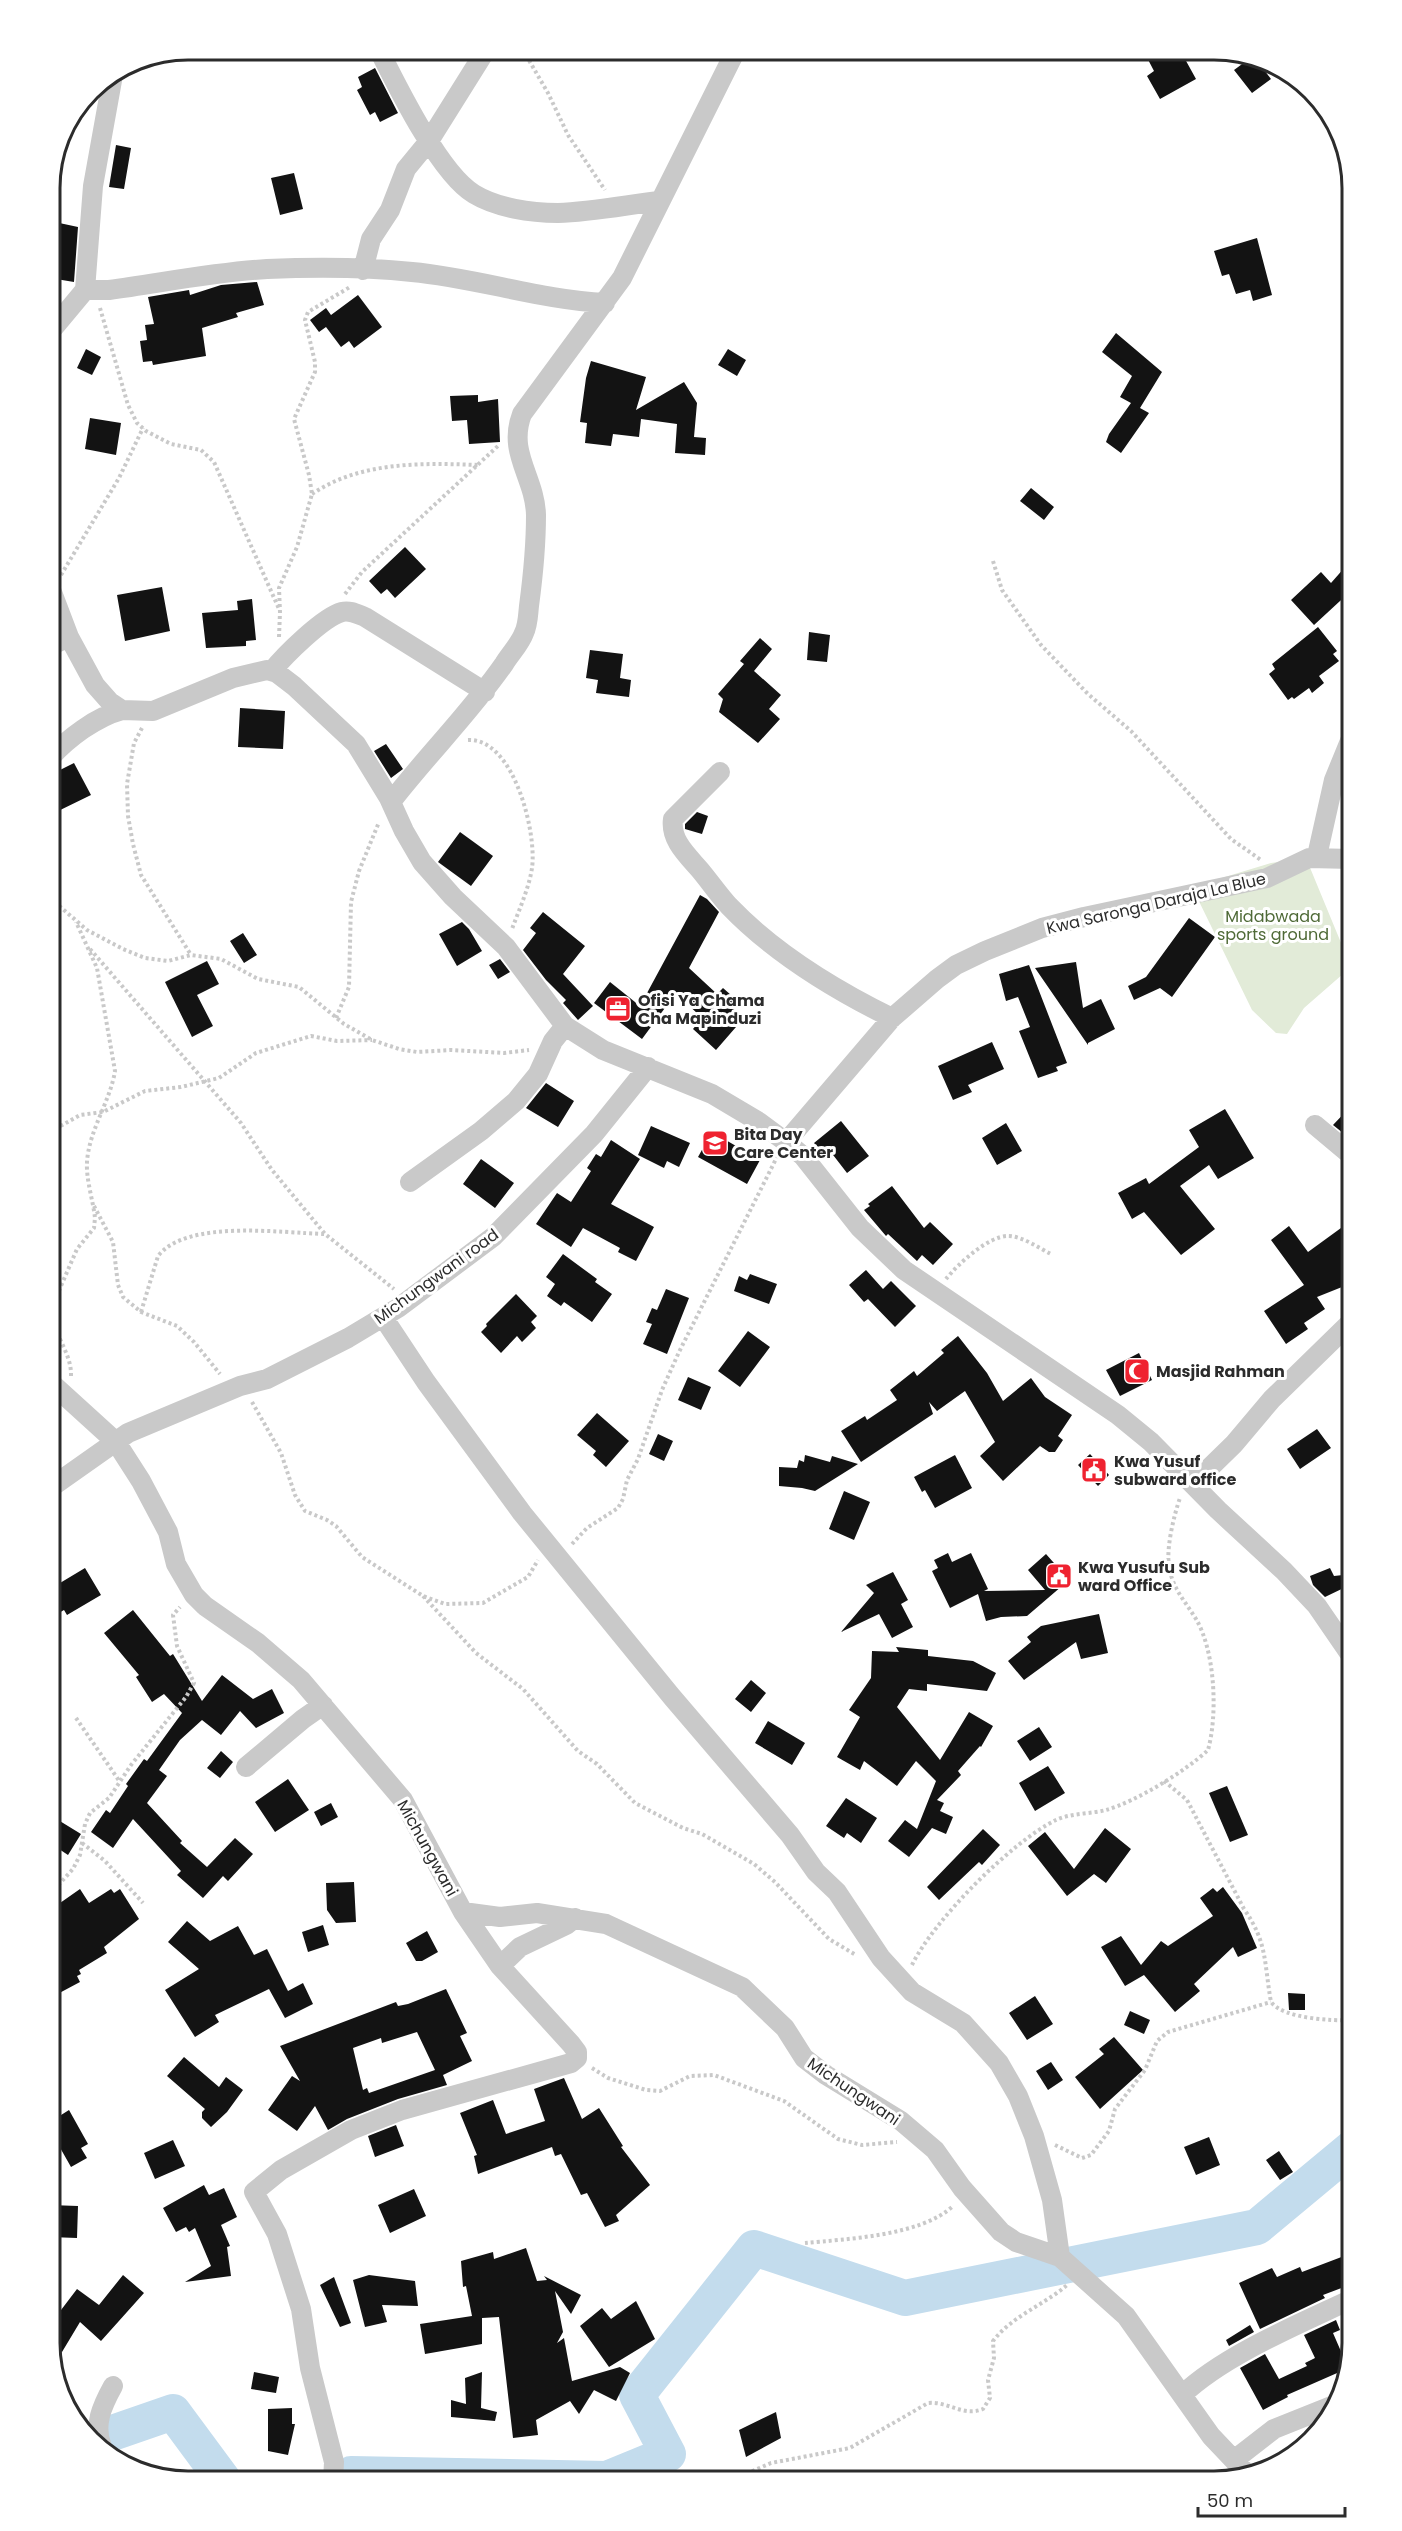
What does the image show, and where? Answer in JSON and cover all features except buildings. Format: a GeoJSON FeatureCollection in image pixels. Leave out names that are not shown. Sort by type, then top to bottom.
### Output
{"type":"FeatureCollection","features":[{"type":"Feature","properties":{"kind":"street"},"geometry":{"type":"LineString","coordinates":[[384,60],[429,141],[452,173],[473,194],[502,206],[558,213],[659,201]]}},
{"type":"Feature","properties":{"kind":"street"},"geometry":{"type":"LineString","coordinates":[[363,270],[372,239],[390,210],[406,169],[429,141],[480,60]]}},
{"type":"Feature","properties":{"kind":"street"},"geometry":{"type":"LineString","coordinates":[[390,800],[485,692],[524,634],[535,563],[536,512],[530,483],[516,441],[517,428],[522,414],[622,278],[731,60]]}},
{"type":"Feature","properties":{"kind":"street"},"geometry":{"type":"LineString","coordinates":[[90,290],[93,186],[111,85]]}},
{"type":"Feature","properties":{"kind":"street"},"geometry":{"type":"LineString","coordinates":[[60,322],[90,290],[265,269],[412,272],[605,303]]}},
{"type":"Feature","properties":{"kind":"street"},"geometry":{"type":"LineString","coordinates":[[60,748],[108,714],[122,710],[153,711],[233,678],[276,666],[325,622],[342,612],[351,612],[365,617],[485,692]]}},
{"type":"Feature","properties":{"kind":"street"},"geometry":{"type":"LineString","coordinates":[[60,613],[69,637],[95,685],[110,702],[122,710]]}},
{"type":"Feature","properties":{"kind":"street"},"geometry":{"type":"LineString","coordinates":[[60,641],[69,637]]}},
{"type":"Feature","properties":{"kind":"street"},"geometry":{"type":"LineString","coordinates":[[276,666],[356,744],[390,800],[422,862],[453,897],[506,947],[566,1026],[603,1050],[712,1094],[759,1122],[786,1142],[803,1156],[860,1228],[904,1270],[1118,1415],[1151,1442],[1317,1606],[1342,1641]]}},
{"type":"Feature","properties":{"kind":"street"},"geometry":{"type":"LineString","coordinates":[[1317,856],[1334,780],[1342,761]]}},
{"type":"Feature","properties":{"kind":"street"},"geometry":{"type":"LineString","coordinates":[[720,772],[673,819],[672,828],[681,847],[729,906],[762,936],[841,993],[892,1018]]}},
{"type":"Feature","properties":{"kind":"street","name":"Kwa Saronga Daraja La Blue"},"geometry":{"type":"LineString","coordinates":[[786,1142],[892,1018],[937,979],[985,951],[1042,928],[1084,916],[1258,880],[1317,856],[1342,858]]}},
{"type":"Feature","properties":{"kind":"street"},"geometry":{"type":"LineString","coordinates":[[410,1182],[481,1131],[516,1101],[538,1074],[553,1041],[566,1026]]}},
{"type":"Feature","properties":{"kind":"street","name":"Michungwani road"},"geometry":{"type":"LineString","coordinates":[[60,1481],[143,1426],[240,1386],[267,1379],[348,1338],[409,1299],[493,1237],[594,1134],[648,1067]]}},
{"type":"Feature","properties":{"kind":"street"},"geometry":{"type":"LineString","coordinates":[[1315,1125],[1342,1147]]}},
{"type":"Feature","properties":{"kind":"street"},"geometry":{"type":"LineString","coordinates":[[383,1317],[426,1382],[545,1541],[672,1697],[790,1835],[816,1872],[837,1892],[877,1952],[912,1992],[963,2023],[1009,2078],[1034,2136],[1052,2200],[1060,2257],[1126,2316],[1211,2436],[1242,2468]]}},
{"type":"Feature","properties":{"kind":"street"},"geometry":{"type":"LineString","coordinates":[[1190,1480],[1234,1444],[1272,1399],[1342,1332]]}},
{"type":"Feature","properties":{"kind":"street","name":"Michungwani"},"geometry":{"type":"LineString","coordinates":[[60,1392],[116,1442],[141,1481],[168,1532],[176,1564],[194,1595],[205,1606],[280,1661],[323,1705],[404,1800],[463,1912],[500,1917],[537,1913],[606,1924],[742,1988],[785,2028],[804,2058],[826,2075],[901,2121],[935,2150],[962,2188],[1008,2237],[1060,2257]]}},
{"type":"Feature","properties":{"kind":"street"},"geometry":{"type":"LineString","coordinates":[[246,1767],[323,1705]]}},
{"type":"Feature","properties":{"kind":"street"},"geometry":{"type":"LineString","coordinates":[[334,2471],[334,2462],[310,2368],[302,2309],[277,2234],[254,2192],[281,2170],[351,2130],[402,2110],[571,2062],[577,2058],[577,2052],[571,2044],[501,1966],[463,1912]]}},
{"type":"Feature","properties":{"kind":"street"},"geometry":{"type":"LineString","coordinates":[[501,1966],[520,1947],[566,1925],[575,1918]]}},
{"type":"Feature","properties":{"kind":"street"},"geometry":{"type":"LineString","coordinates":[[1182,2395],[1201,2377],[1293,2327],[1342,2304]]}},
{"type":"Feature","properties":{"kind":"street"},"geometry":{"type":"LineString","coordinates":[[98,2433],[98,2419],[113,2386]]}},
{"type":"Feature","properties":{"kind":"street"},"geometry":{"type":"LineString","coordinates":[[1234,2460],[1274,2429],[1323,2409]]}},
{"type":"Feature","properties":{"kind":"path"},"geometry":{"type":"LineString","coordinates":[[529,60],[568,135],[616,206]]}},
{"type":"Feature","properties":{"kind":"path"},"geometry":{"type":"LineString","coordinates":[[276,666],[280,584],[297,547],[312,494],[294,419],[315,372],[315,362],[305,320],[308,312],[346,290],[363,270]]}},
{"type":"Feature","properties":{"kind":"path"},"geometry":{"type":"LineString","coordinates":[[90,290],[128,405],[137,423],[143,429],[171,444],[201,450],[214,462],[280,612]]}},
{"type":"Feature","properties":{"kind":"path"},"geometry":{"type":"LineString","coordinates":[[343,597],[362,572],[517,428]]}},
{"type":"Feature","properties":{"kind":"path"},"geometry":{"type":"LineString","coordinates":[[60,574],[119,478],[143,429]]}},
{"type":"Feature","properties":{"kind":"path"},"geometry":{"type":"LineString","coordinates":[[312,494],[327,484],[362,471],[429,463],[479,465]]}},
{"type":"Feature","properties":{"kind":"path"},"geometry":{"type":"LineString","coordinates":[[993,561],[1002,590],[1041,645],[1088,694],[1131,731],[1231,838],[1279,873]]}},
{"type":"Feature","properties":{"kind":"path"},"geometry":{"type":"LineString","coordinates":[[153,711],[134,743],[127,784],[128,816],[141,875],[191,955]]}},
{"type":"Feature","properties":{"kind":"path"},"geometry":{"type":"LineString","coordinates":[[443,741],[474,740],[486,744],[499,754],[515,778],[532,836],[532,868],[506,947]]}},
{"type":"Feature","properties":{"kind":"path"},"geometry":{"type":"LineString","coordinates":[[336,1018],[349,987],[351,902],[359,871],[390,800]]}},
{"type":"Feature","properties":{"kind":"path"},"geometry":{"type":"LineString","coordinates":[[60,906],[87,930],[145,958],[168,961],[191,955],[221,959],[258,980],[299,987],[336,1018],[372,1040],[417,1052],[451,1050],[504,1053],[549,1049]]}},
{"type":"Feature","properties":{"kind":"path"},"geometry":{"type":"LineString","coordinates":[[60,1288],[77,1249],[94,1228],[94,1206],[87,1163],[90,1145],[113,1086],[116,1071],[96,968],[75,919]]}},
{"type":"Feature","properties":{"kind":"path"},"geometry":{"type":"LineString","coordinates":[[87,947],[241,1123],[272,1170],[325,1234],[378,1278],[409,1299]]}},
{"type":"Feature","properties":{"kind":"path"},"geometry":{"type":"LineString","coordinates":[[60,1125],[80,1115],[103,1112],[145,1091],[181,1087],[219,1078],[256,1053],[311,1036],[337,1041],[372,1040]]}},
{"type":"Feature","properties":{"kind":"path"},"geometry":{"type":"LineString","coordinates":[[558,1557],[587,1528],[618,1508],[623,1499],[627,1480],[638,1460],[662,1390],[679,1352],[740,1233],[757,1192],[786,1142]]}},
{"type":"Feature","properties":{"kind":"path"},"geometry":{"type":"LineString","coordinates":[[94,1206],[112,1242],[118,1285],[123,1297],[141,1312],[177,1326],[194,1342],[223,1377],[240,1386],[267,1426],[281,1453],[295,1495],[305,1512],[327,1520],[344,1534],[362,1557],[423,1596],[445,1604],[467,1605],[483,1603],[495,1598],[528,1577],[545,1541]]}},
{"type":"Feature","properties":{"kind":"path"},"geometry":{"type":"LineString","coordinates":[[141,1312],[158,1256],[164,1249],[181,1238],[196,1233],[325,1234]]}},
{"type":"Feature","properties":{"kind":"path"},"geometry":{"type":"LineString","coordinates":[[938,1292],[959,1264],[997,1238],[1006,1236],[1017,1238],[1052,1254]]}},
{"type":"Feature","properties":{"kind":"path"},"geometry":{"type":"LineString","coordinates":[[60,1338],[71,1371],[70,1401]]}},
{"type":"Feature","properties":{"kind":"path"},"geometry":{"type":"LineString","coordinates":[[903,1983],[922,1945],[965,1895],[1040,1830],[1058,1819],[1109,1809],[1164,1781],[1196,1761],[1208,1750],[1213,1692],[1204,1636],[1196,1619],[1176,1592],[1168,1564],[1174,1516],[1190,1480]]}},
{"type":"Feature","properties":{"kind":"path"},"geometry":{"type":"LineString","coordinates":[[60,1883],[73,1869],[80,1855],[85,1824],[90,1813],[109,1798],[194,1683],[177,1646],[173,1615],[194,1595]]}},
{"type":"Feature","properties":{"kind":"path"},"geometry":{"type":"LineString","coordinates":[[423,1596],[476,1653],[523,1689],[578,1751],[597,1764],[635,1803],[683,1828],[702,1834],[754,1864],[775,1882],[829,1939],[849,1952],[855,1955],[877,1952]]}},
{"type":"Feature","properties":{"kind":"path"},"geometry":{"type":"LineString","coordinates":[[76,1718],[120,1782]]}},
{"type":"Feature","properties":{"kind":"path"},"geometry":{"type":"LineString","coordinates":[[1164,1781],[1187,1800],[1234,1891],[1256,1926],[1262,1939],[1266,1958],[1271,2002],[1284,2011],[1320,2019],[1342,2020]]}},
{"type":"Feature","properties":{"kind":"path"},"geometry":{"type":"LineString","coordinates":[[82,1842],[105,1861],[143,1903]]}},
{"type":"Feature","properties":{"kind":"path"},"geometry":{"type":"LineString","coordinates":[[1034,2136],[1082,2158],[1091,2155],[1109,2131],[1115,2109],[1145,2070],[1157,2042],[1168,2032],[1271,2002]]}},
{"type":"Feature","properties":{"kind":"path"},"geometry":{"type":"LineString","coordinates":[[577,2058],[608,2078],[646,2090],[660,2091],[670,2088],[690,2076],[714,2075],[784,2101],[838,2139],[862,2145],[918,2137]]}},
{"type":"Feature","properties":{"kind":"path"},"geometry":{"type":"LineString","coordinates":[[805,2243],[874,2236],[930,2220],[949,2209],[961,2198],[962,2188]]}},
{"type":"Feature","properties":{"kind":"path"},"geometry":{"type":"LineString","coordinates":[[753,2471],[771,2463],[850,2448],[928,2403],[941,2404],[961,2411],[983,2409],[990,2398],[988,2380],[994,2358],[993,2344],[996,2337],[1010,2324],[1057,2294],[1079,2274]]}},
{"type":"Feature","properties":{"kind":"green space","name":"Midabwada sports ground"},"geometry":{"type":"Polygon","coordinates":[[[1306,858],[1342,945],[1342,975],[1304,1008],[1287,1034],[1276,1033],[1252,1010],[1192,887],[1271,863],[1306,858]]]}},
{"type":"Feature","properties":{"kind":"waterway"},"geometry":{"type":"LineString","coordinates":[[627,2471],[668,2454],[637,2395],[754,2248],[905,2298],[1257,2227],[1342,2156]]}},
{"type":"Feature","properties":{"kind":"waterway"},"geometry":{"type":"LineString","coordinates":[[102,2437],[173,2412],[217,2471]]}},
{"type":"Feature","properties":{"kind":"place","name":"Ofisi Ya Chama Cha Mapinduzi"},"geometry":{"type":"Point","coordinates":[618,1009]}},
{"type":"Feature","properties":{"kind":"place","name":"Bita Day Care Center"},"geometry":{"type":"Point","coordinates":[715,1143]}},
{"type":"Feature","properties":{"kind":"place","name":"Masjid Rahman"},"geometry":{"type":"Point","coordinates":[1137,1371]}},
{"type":"Feature","properties":{"kind":"place","name":"Kwa Yusuf subward office"},"geometry":{"type":"Point","coordinates":[1094,1470]}},
{"type":"Feature","properties":{"kind":"place","name":"Kwa Yusufu Sub ward Office"},"geometry":{"type":"Point","coordinates":[1059,1576]}}]}
